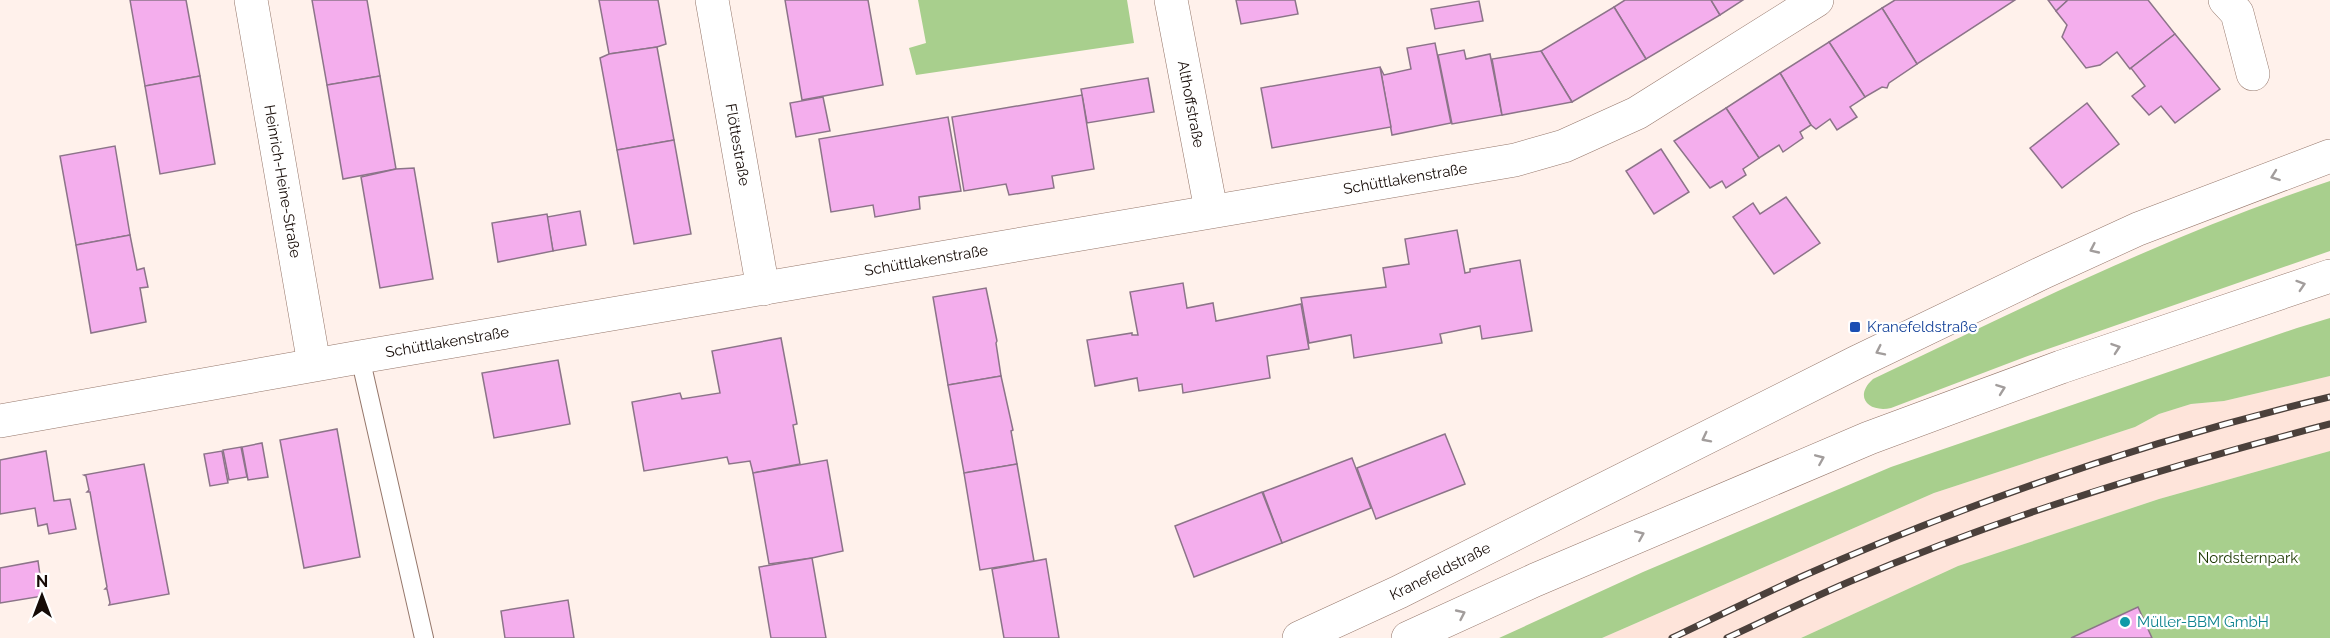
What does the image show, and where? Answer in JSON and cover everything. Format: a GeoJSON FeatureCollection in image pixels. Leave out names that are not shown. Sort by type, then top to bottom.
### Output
{"type":"FeatureCollection","features":[{"type":"Feature","properties":{"kind":"street","name":"Heinrich-Heine-Straße"},"geometry":{"type":"LineString","coordinates":[[251,0],[314,364]]}},
{"type":"Feature","properties":{"kind":"street","name":"Flöttestraße"},"geometry":{"type":"LineString","coordinates":[[712,0],[763,289]]}},
{"type":"Feature","properties":{"kind":"street","name":"Althoffstraße"},"geometry":{"type":"LineString","coordinates":[[1171,0],[1211,210]]}},
{"type":"Feature","properties":{"kind":"street","name":"Schüttlakenstraße"},"geometry":{"type":"LineString","coordinates":[[0,421],[314,364],[1515,160],[1564,146],[1637,113],[1817,0]]}},
{"type":"Feature","properties":{"kind":"street"},"geometry":{"type":"LineString","coordinates":[[2225,0],[2237,13],[2253,74]]}},
{"type":"Feature","properties":{"kind":"street","name":"Kranefeldstraße"},"geometry":{"type":"LineString","coordinates":[[1299,638],[1399,592],[1857,362],[2042,273],[2138,229],[2330,156]]}},
{"type":"Feature","properties":{"kind":"street"},"geometry":{"type":"LineString","coordinates":[[1408,638],[1535,580],[1869,438],[2061,367],[2330,276]]}},
{"type":"Feature","properties":{"kind":"lane"},"geometry":{"type":"LineString","coordinates":[[360,357],[424,638]]}},
{"type":"Feature","properties":{"kind":"shaded area"},"geometry":{"type":"Polygon","coordinates":[[[2330,376],[2330,451],[2159,499],[1958,566],[1801,638],[1602,638],[1934,493],[2135,427],[2159,414],[2191,404],[2224,401],[2330,376]]]}},
{"type":"Feature","properties":{"kind":"green space"},"geometry":{"type":"Polygon","coordinates":[[[918,0],[1127,0],[1134,43],[916,75],[909,48],[926,43],[918,0]]]}},
{"type":"Feature","properties":{"kind":"green space"},"geometry":{"type":"Polygon","coordinates":[[[2330,181],[2330,251],[2025,357],[1891,408],[1876,408],[1866,402],[1864,392],[1873,379],[1985,325],[2155,248],[2330,181]]]}},
{"type":"Feature","properties":{"kind":"green space"},"geometry":{"type":"Polygon","coordinates":[[[2330,318],[2330,376],[2224,401],[2191,404],[2159,414],[2135,427],[1934,493],[1602,638],[1499,638],[1643,572],[1891,467],[2330,318]]]}},
{"type":"Feature","properties":{"kind":"green space","name":"Nordsternpark"},"geometry":{"type":"Polygon","coordinates":[[[2330,451],[2330,638],[1801,638],[1958,566],[2159,499],[2330,451]]]}},
{"type":"Feature","properties":{"kind":"building"},"geometry":{"type":"Polygon","coordinates":[[[130,0],[186,0],[200,76],[145,86],[130,0]]]}},
{"type":"Feature","properties":{"kind":"building"},"geometry":{"type":"Polygon","coordinates":[[[312,0],[367,0],[380,76],[327,85],[312,0]]]}},
{"type":"Feature","properties":{"kind":"building"},"geometry":{"type":"Polygon","coordinates":[[[599,0],[658,0],[666,44],[609,54],[599,0]]]}},
{"type":"Feature","properties":{"kind":"building"},"geometry":{"type":"Polygon","coordinates":[[[785,0],[868,0],[883,85],[802,100],[785,0]]]}},
{"type":"Feature","properties":{"kind":"building"},"geometry":{"type":"Polygon","coordinates":[[[1236,0],[1295,0],[1298,14],[1241,24],[1236,0]]]}},
{"type":"Feature","properties":{"kind":"building"},"geometry":{"type":"Polygon","coordinates":[[[1625,0],[1711,0],[1720,15],[1646,59],[1614,7],[1625,0]]]}},
{"type":"Feature","properties":{"kind":"building"},"geometry":{"type":"Polygon","coordinates":[[[1711,0],[1743,0],[1720,15],[1711,0]]]}},
{"type":"Feature","properties":{"kind":"building"},"geometry":{"type":"Polygon","coordinates":[[[1895,0],[2015,0],[1917,64],[1882,8],[1895,0]]]}},
{"type":"Feature","properties":{"kind":"building"},"geometry":{"type":"Polygon","coordinates":[[[2048,0],[2068,0],[2056,11],[2048,0]]]}},
{"type":"Feature","properties":{"kind":"building"},"geometry":{"type":"Polygon","coordinates":[[[2068,0],[2148,0],[2175,34],[2130,69],[2117,52],[2100,65],[2086,68],[2062,37],[2067,25],[2056,11],[2068,0]]]}},
{"type":"Feature","properties":{"kind":"building"},"geometry":{"type":"Polygon","coordinates":[[[1479,1],[1483,21],[1435,29],[1431,9],[1479,1]]]}},
{"type":"Feature","properties":{"kind":"building"},"geometry":{"type":"Polygon","coordinates":[[[1614,7],[1646,59],[1572,102],[1541,51],[1614,7]]]}},
{"type":"Feature","properties":{"kind":"building"},"geometry":{"type":"Polygon","coordinates":[[[1882,8],[1917,64],[1889,83],[1887,88],[1882,87],[1865,97],[1829,42],[1882,8]]]}},
{"type":"Feature","properties":{"kind":"building"},"geometry":{"type":"Polygon","coordinates":[[[2175,34],[2220,89],[2175,123],[2161,106],[2149,115],[2132,96],[2145,86],[2131,68],[2175,34]]]}},
{"type":"Feature","properties":{"kind":"building"},"geometry":{"type":"Polygon","coordinates":[[[1829,42],[1865,97],[1850,107],[1857,117],[1837,130],[1830,119],[1816,129],[1811,125],[1780,73],[1829,42]]]}},
{"type":"Feature","properties":{"kind":"building"},"geometry":{"type":"Polygon","coordinates":[[[1435,43],[1451,123],[1392,135],[1380,67],[1384,75],[1411,69],[1407,48],[1435,43]]]}},
{"type":"Feature","properties":{"kind":"building"},"geometry":{"type":"Polygon","coordinates":[[[657,47],[674,140],[617,150],[600,58],[609,54],[657,47]]]}},
{"type":"Feature","properties":{"kind":"building"},"geometry":{"type":"Polygon","coordinates":[[[1464,50],[1466,59],[1490,54],[1502,115],[1452,124],[1438,55],[1464,50]]]}},
{"type":"Feature","properties":{"kind":"building"},"geometry":{"type":"Polygon","coordinates":[[[1541,51],[1572,102],[1502,115],[1492,59],[1541,51]]]}},
{"type":"Feature","properties":{"kind":"building"},"geometry":{"type":"Polygon","coordinates":[[[1380,67],[1391,127],[1272,148],[1261,88],[1380,67]]]}},
{"type":"Feature","properties":{"kind":"building"},"geometry":{"type":"Polygon","coordinates":[[[1780,73],[1811,125],[1800,132],[1803,138],[1783,152],[1779,145],[1759,158],[1726,108],[1780,73]]]}},
{"type":"Feature","properties":{"kind":"building"},"geometry":{"type":"Polygon","coordinates":[[[200,76],[215,164],[160,174],[145,86],[200,76]]]}},
{"type":"Feature","properties":{"kind":"building"},"geometry":{"type":"Polygon","coordinates":[[[380,76],[396,169],[343,179],[327,85],[380,76]]]}},
{"type":"Feature","properties":{"kind":"building"},"geometry":{"type":"Polygon","coordinates":[[[1148,78],[1154,112],[1087,123],[1081,89],[1148,78]]]}},
{"type":"Feature","properties":{"kind":"building"},"geometry":{"type":"Polygon","coordinates":[[[1082,95],[1094,169],[1052,176],[1054,188],[1009,195],[1006,184],[964,191],[952,117],[1082,95]]]}},
{"type":"Feature","properties":{"kind":"building"},"geometry":{"type":"Polygon","coordinates":[[[823,97],[830,131],[796,137],[790,103],[823,97]]]}},
{"type":"Feature","properties":{"kind":"building"},"geometry":{"type":"Polygon","coordinates":[[[2087,103],[2119,144],[2062,188],[2030,148],[2087,103]]]}},
{"type":"Feature","properties":{"kind":"building"},"geometry":{"type":"Polygon","coordinates":[[[1726,108],[1759,158],[1743,169],[1746,175],[1726,188],[1722,181],[1710,188],[1674,141],[1726,108]]]}},
{"type":"Feature","properties":{"kind":"building"},"geometry":{"type":"Polygon","coordinates":[[[948,117],[961,191],[919,197],[920,209],[875,217],[873,205],[831,212],[819,139],[948,117]]]}},
{"type":"Feature","properties":{"kind":"building"},"geometry":{"type":"Polygon","coordinates":[[[674,140],[691,234],[634,244],[617,150],[674,140]]]}},
{"type":"Feature","properties":{"kind":"building"},"geometry":{"type":"Polygon","coordinates":[[[115,146],[130,235],[76,245],[60,156],[115,146]]]}},
{"type":"Feature","properties":{"kind":"building"},"geometry":{"type":"Polygon","coordinates":[[[1661,149],[1689,192],[1654,214],[1626,171],[1661,149]]]}},
{"type":"Feature","properties":{"kind":"building"},"geometry":{"type":"Polygon","coordinates":[[[414,168],[433,279],[380,288],[361,177],[396,169],[414,168]]]}},
{"type":"Feature","properties":{"kind":"building"},"geometry":{"type":"Polygon","coordinates":[[[1786,197],[1820,243],[1774,274],[1733,217],[1753,203],[1760,214],[1786,197]]]}},
{"type":"Feature","properties":{"kind":"building"},"geometry":{"type":"Polygon","coordinates":[[[580,211],[586,245],[553,251],[547,217],[580,211]]]}},
{"type":"Feature","properties":{"kind":"building"},"geometry":{"type":"Polygon","coordinates":[[[547,214],[553,251],[498,262],[492,223],[547,214]]]}},
{"type":"Feature","properties":{"kind":"building"},"geometry":{"type":"Polygon","coordinates":[[[1457,230],[1465,273],[1470,272],[1470,269],[1520,260],[1532,331],[1482,339],[1480,326],[1440,334],[1442,343],[1354,358],[1351,335],[1309,343],[1301,298],[1386,287],[1383,268],[1409,264],[1405,239],[1457,230]]]}},
{"type":"Feature","properties":{"kind":"building"},"geometry":{"type":"Polygon","coordinates":[[[130,235],[137,270],[144,268],[148,287],[140,288],[146,322],[91,333],[76,245],[130,235]]]}},
{"type":"Feature","properties":{"kind":"building"},"geometry":{"type":"Polygon","coordinates":[[[1183,283],[1187,308],[1213,303],[1216,321],[1301,304],[1309,349],[1267,356],[1270,378],[1183,393],[1182,384],[1139,391],[1137,378],[1095,386],[1087,340],[1132,333],[1132,335],[1138,335],[1130,292],[1183,283]]]}},
{"type":"Feature","properties":{"kind":"building"},"geometry":{"type":"Polygon","coordinates":[[[986,288],[997,341],[1001,376],[948,385],[933,297],[986,288]]]}},
{"type":"Feature","properties":{"kind":"building"},"geometry":{"type":"Polygon","coordinates":[[[781,338],[797,424],[793,425],[800,464],[753,473],[750,461],[729,464],[727,457],[644,471],[632,402],[680,393],[682,399],[720,393],[712,351],[781,338]]]}},
{"type":"Feature","properties":{"kind":"building"},"geometry":{"type":"Polygon","coordinates":[[[558,360],[570,424],[494,438],[482,373],[558,360]]]}},
{"type":"Feature","properties":{"kind":"building"},"geometry":{"type":"Polygon","coordinates":[[[1001,376],[1013,430],[1011,431],[1017,464],[964,473],[948,385],[1001,376]]]}},
{"type":"Feature","properties":{"kind":"building"},"geometry":{"type":"Polygon","coordinates":[[[337,429],[360,557],[304,568],[280,440],[337,429]]]}},
{"type":"Feature","properties":{"kind":"building"},"geometry":{"type":"Polygon","coordinates":[[[1445,434],[1465,484],[1376,519],[1357,468],[1445,434]]]}},
{"type":"Feature","properties":{"kind":"building"},"geometry":{"type":"Polygon","coordinates":[[[262,443],[268,477],[248,480],[242,447],[262,443]]]}},
{"type":"Feature","properties":{"kind":"building"},"geometry":{"type":"Polygon","coordinates":[[[241,447],[247,477],[229,480],[223,450],[241,447]]]}},
{"type":"Feature","properties":{"kind":"building"},"geometry":{"type":"Polygon","coordinates":[[[46,451],[54,501],[70,499],[76,529],[49,534],[47,524],[38,526],[35,508],[0,514],[0,460],[46,451]]]}},
{"type":"Feature","properties":{"kind":"building"},"geometry":{"type":"Polygon","coordinates":[[[222,451],[228,483],[210,486],[204,454],[222,451]]]}},
{"type":"Feature","properties":{"kind":"building"},"geometry":{"type":"Polygon","coordinates":[[[1352,458],[1371,508],[1282,543],[1263,492],[1352,458]]]}},
{"type":"Feature","properties":{"kind":"building"},"geometry":{"type":"Polygon","coordinates":[[[827,460],[843,551],[769,564],[753,473],[827,460]]]}},
{"type":"Feature","properties":{"kind":"building"},"geometry":{"type":"Polygon","coordinates":[[[144,464],[169,594],[109,605],[90,492],[87,492],[89,490],[84,475],[144,464]]]}},
{"type":"Feature","properties":{"kind":"building"},"geometry":{"type":"Polygon","coordinates":[[[1017,464],[1034,561],[980,570],[964,473],[1017,464]]]}},
{"type":"Feature","properties":{"kind":"building"},"geometry":{"type":"Polygon","coordinates":[[[1262,492],[1282,543],[1194,577],[1175,526],[1262,492]]]}},
{"type":"Feature","properties":{"kind":"building"},"geometry":{"type":"Polygon","coordinates":[[[812,558],[826,638],[771,638],[759,567],[812,558]]]}},
{"type":"Feature","properties":{"kind":"building"},"geometry":{"type":"Polygon","coordinates":[[[1046,559],[1059,638],[1004,638],[992,569],[1046,559]]]}},
{"type":"Feature","properties":{"kind":"building"},"geometry":{"type":"Polygon","coordinates":[[[38,561],[43,596],[0,603],[0,568],[38,561]]]}},
{"type":"Feature","properties":{"kind":"building"},"geometry":{"type":"Polygon","coordinates":[[[568,600],[574,638],[505,638],[501,611],[568,600]]]}},
{"type":"Feature","properties":{"kind":"building","name":"Müller-BBM GmbH"},"geometry":{"type":"Polygon","coordinates":[[[2138,607],[2152,638],[2071,638],[2138,607]]]}},
{"type":"Feature","properties":{"kind":"railway"},"geometry":{"type":"LineString","coordinates":[[1672,638],[1803,576],[1931,522],[2062,474],[2195,433],[2330,397]]}},
{"type":"Feature","properties":{"kind":"railway"},"geometry":{"type":"LineString","coordinates":[[1727,638],[1851,581],[2028,513],[2208,457],[2330,424]]}},
{"type":"Feature","properties":{"kind":"place","name":"Kranefeldstraße"},"geometry":{"type":"Point","coordinates":[1855,327]}},
{"type":"Feature","properties":{"kind":"place","name":"Müller-BBM GmbH"},"geometry":{"type":"Point","coordinates":[2125,622]}}]}
